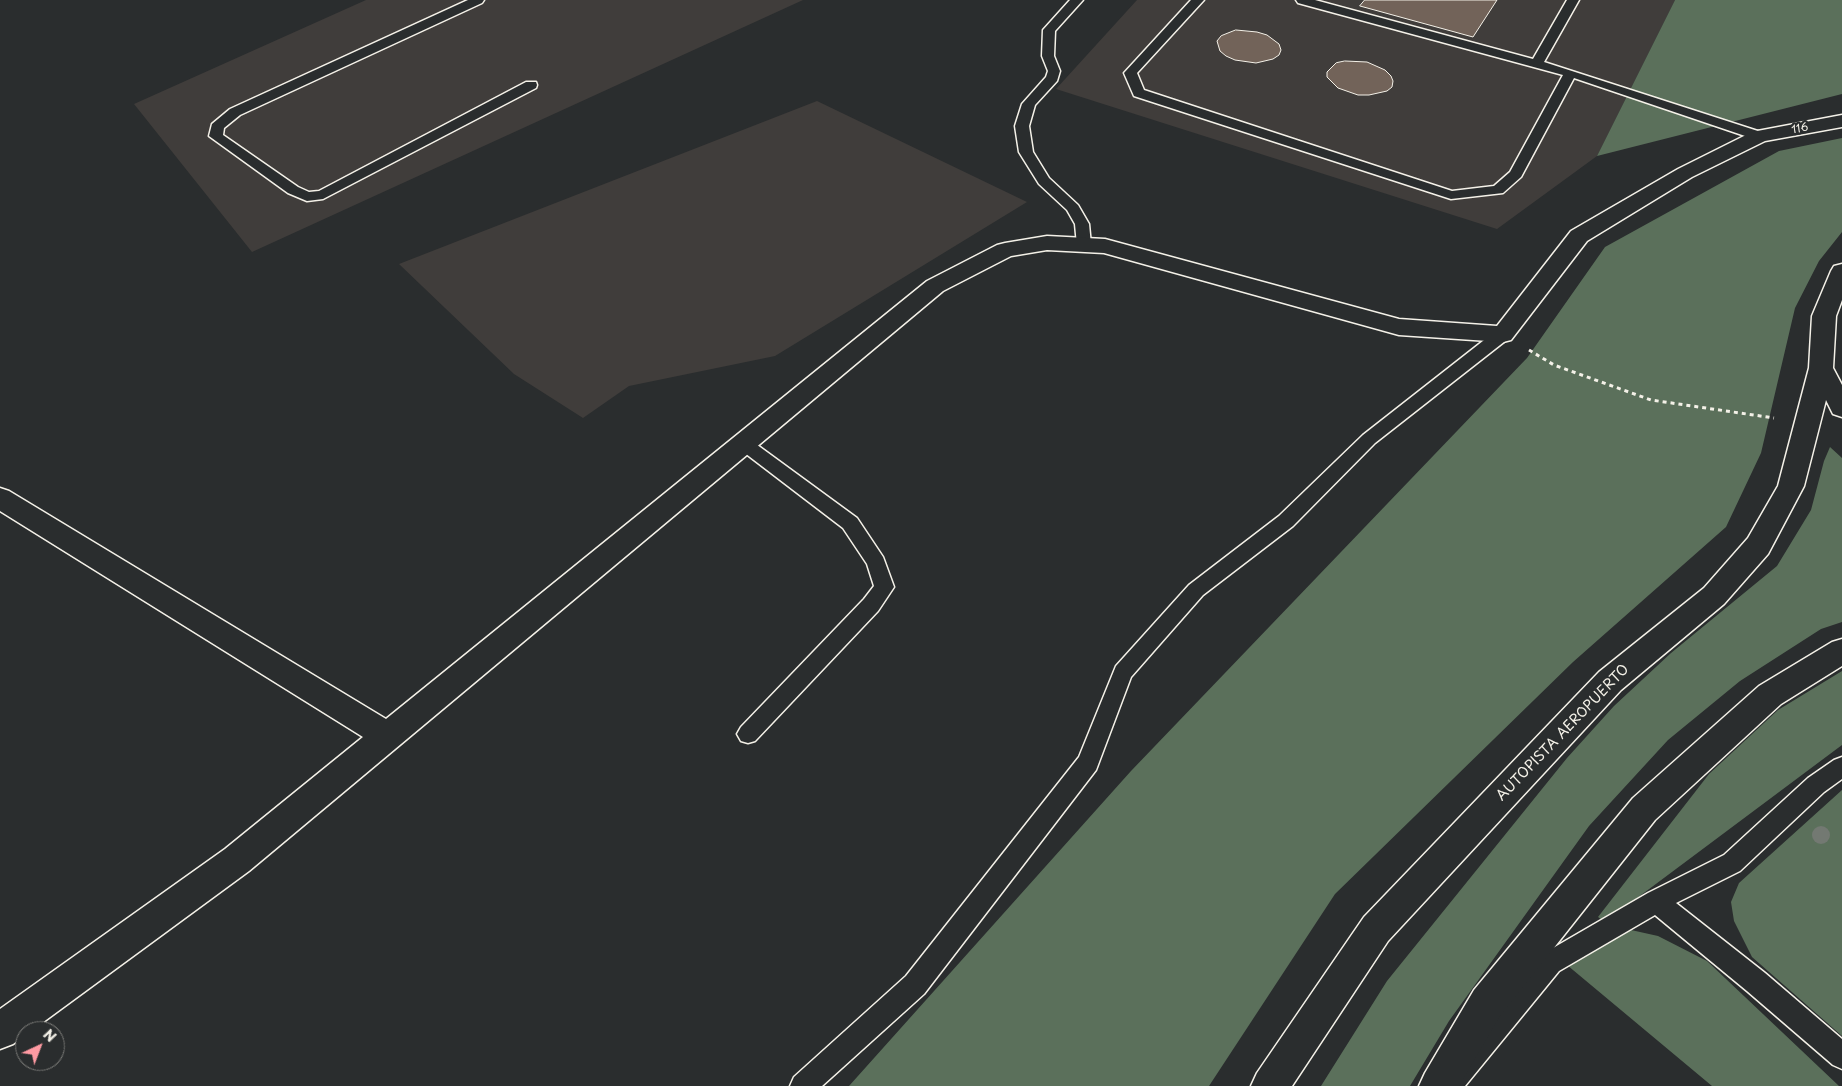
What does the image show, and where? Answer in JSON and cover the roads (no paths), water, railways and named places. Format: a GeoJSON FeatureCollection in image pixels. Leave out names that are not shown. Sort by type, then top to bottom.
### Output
{"type":"FeatureCollection","features":[{"type":"Feature","properties":{"kind":"main road","name":"116"},"geometry":{"type":"LineString","coordinates":[[1503,334],[1579,236],[1685,173],[1759,136],[1842,120]]}},
{"type":"Feature","properties":{"kind":"main road"},"geometry":{"type":"LineString","coordinates":[[0,1031],[237,860],[935,286],[1005,250],[1047,243],[1105,246],[1399,327],[1503,334]]}},
{"type":"Feature","properties":{"kind":"main road","name":"AUTOPISTA AEROPUERTO"},"geometry":{"type":"LineString","coordinates":[[1270,1086],[1376,929],[1610,681],[1714,596],[1758,546],[1790,486],[1808,422],[1820,368],[1824,316],[1842,271]]}},
{"type":"Feature","properties":{"kind":"main road"},"geometry":{"type":"LineString","coordinates":[[1820,368],[1842,408]]}},
{"type":"Feature","properties":{"kind":"main road"},"geometry":{"type":"LineString","coordinates":[[0,498],[387,736]]}},
{"type":"Feature","properties":{"kind":"main road"},"geometry":{"type":"LineString","coordinates":[[1438,1086],[1487,1002],[1644,809],[1770,695],[1842,651]]}},
{"type":"Feature","properties":{"kind":"lane"},"geometry":{"type":"LineString","coordinates":[[478,0],[235,112],[217,127],[216,136],[293,190],[307,197],[323,196],[531,85]]}},
{"type":"Feature","properties":{"kind":"lane"},"geometry":{"type":"LineString","coordinates":[[1077,0],[1049,30],[1048,56],[1054,71],[1052,78],[1028,104],[1022,126],[1026,152],[1044,181],[1073,208],[1082,224],[1084,245]]}},
{"type":"Feature","properties":{"kind":"lane"},"geometry":{"type":"LineString","coordinates":[[1198,0],[1130,73],[1139,93],[1451,195],[1498,190],[1516,174],[1570,73]]}},
{"type":"Feature","properties":{"kind":"lane"},"geometry":{"type":"LineString","coordinates":[[1302,0],[1570,73],[1759,136]]}},
{"type":"Feature","properties":{"kind":"lane"},"geometry":{"type":"LineString","coordinates":[[1537,64],[1573,0]]}},
{"type":"Feature","properties":{"kind":"lane"},"geometry":{"type":"LineString","coordinates":[[803,1086],[915,985],[1088,763],[1123,672],[1196,590],[1286,521],[1369,439],[1503,334]]}},
{"type":"Feature","properties":{"kind":"lane"},"geometry":{"type":"LineString","coordinates":[[742,444],[850,523],[876,562],[884,587],[871,605],[748,734]]}},
{"type":"Feature","properties":{"kind":"lane"},"geometry":{"type":"LineString","coordinates":[[1449,1086],[1550,963],[1656,902],[1732,863],[1816,785],[1842,767]]}},
{"type":"Feature","properties":{"kind":"lane"},"geometry":{"type":"LineString","coordinates":[[1656,902],[1756,982],[1842,1056]]}}]}
